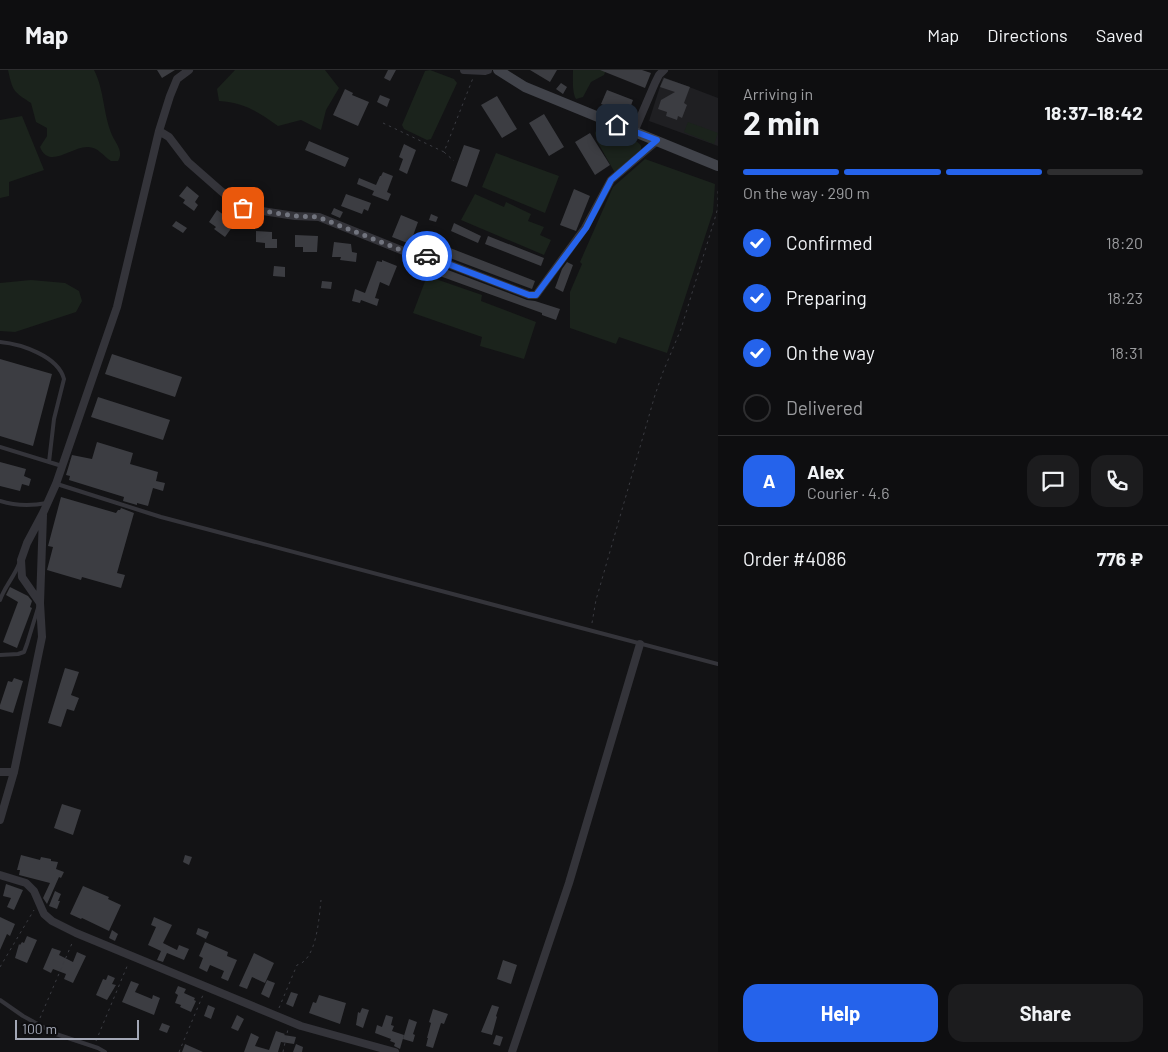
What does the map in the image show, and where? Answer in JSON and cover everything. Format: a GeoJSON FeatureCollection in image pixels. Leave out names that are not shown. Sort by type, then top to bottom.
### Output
{"type":"FeatureCollection","features":[{"type":"Feature","properties":{"kind":"street"},"geometry":{"type":"LineString","coordinates":[[40,602],[22,577],[21,560],[27,543],[44,512],[56,484],[118,307],[159,131],[177,79],[189,70]]}},
{"type":"Feature","properties":{"kind":"street"},"geometry":{"type":"LineString","coordinates":[[464,70],[488,70]]}},
{"type":"Feature","properties":{"kind":"street"},"geometry":{"type":"LineString","coordinates":[[498,70],[525,87],[718,166]]}},
{"type":"Feature","properties":{"kind":"street"},"geometry":{"type":"LineString","coordinates":[[634,132],[655,83],[664,70]]}},
{"type":"Feature","properties":{"kind":"street"},"geometry":{"type":"LineString","coordinates":[[159,131],[168,137],[188,162],[243,208],[295,216],[318,217],[406,252],[425,255],[529,295],[536,295],[586,228],[611,180],[657,140]]}},
{"type":"Feature","properties":{"kind":"street"},"geometry":{"type":"LineString","coordinates":[[0,820],[14,772],[42,637],[40,602],[44,512]]}},
{"type":"Feature","properties":{"kind":"street"},"geometry":{"type":"LineString","coordinates":[[512,1052],[569,883],[640,644]]}},
{"type":"Feature","properties":{"kind":"street"},"geometry":{"type":"LineString","coordinates":[[0,772],[14,772]]}},
{"type":"Feature","properties":{"kind":"street"},"geometry":{"type":"LineString","coordinates":[[0,875],[26,884],[34,890],[44,914],[52,921],[76,933],[276,1016],[395,1052]]}},
{"type":"Feature","properties":{"kind":"lane"},"geometry":{"type":"LineString","coordinates":[[0,342],[25,347],[37,352],[62,373],[64,379],[54,419],[49,462]]}},
{"type":"Feature","properties":{"kind":"lane"},"geometry":{"type":"LineString","coordinates":[[0,446],[62,466]]}},
{"type":"Feature","properties":{"kind":"lane"},"geometry":{"type":"LineString","coordinates":[[56,484],[179,522],[718,664]]}},
{"type":"Feature","properties":{"kind":"lane"},"geometry":{"type":"LineString","coordinates":[[0,501],[12,504],[35,505],[48,503]]}},
{"type":"Feature","properties":{"kind":"lane"},"geometry":{"type":"LineString","coordinates":[[0,600],[21,560]]}},
{"type":"Feature","properties":{"kind":"lane"},"geometry":{"type":"LineString","coordinates":[[0,655],[24,652],[40,602]]}},
{"type":"Feature","properties":{"kind":"lane"},"geometry":{"type":"LineString","coordinates":[[0,1000],[56,1034],[105,1052]]}},
{"type":"Feature","properties":{"kind":"path"},"geometry":{"type":"LineString","coordinates":[[444,152],[476,71]]}},
{"type":"Feature","properties":{"kind":"path"},"geometry":{"type":"LineString","coordinates":[[383,123],[444,152],[454,161]]}},
{"type":"Feature","properties":{"kind":"path"},"geometry":{"type":"LineString","coordinates":[[592,630],[592,617],[596,600],[655,395],[681,329],[715,218],[718,207],[718,188]]}},
{"type":"Feature","properties":{"kind":"path"},"geometry":{"type":"LineString","coordinates":[[276,1016],[296,965],[306,960],[312,951],[322,900]]}},
{"type":"Feature","properties":{"kind":"path"},"geometry":{"type":"LineString","coordinates":[[0,967],[39,903]]}},
{"type":"Feature","properties":{"kind":"path"},"geometry":{"type":"LineString","coordinates":[[37,1024],[76,933]]}},
{"type":"Feature","properties":{"kind":"path"},"geometry":{"type":"LineString","coordinates":[[94,1047],[131,956]]}},
{"type":"Feature","properties":{"kind":"path"},"geometry":{"type":"LineString","coordinates":[[179,1052],[206,988]]}},
{"type":"Feature","properties":{"kind":"path"},"geometry":{"type":"LineString","coordinates":[[283,1052],[290,1021]]}},
{"type":"Feature","properties":{"kind":"shaded area"},"geometry":{"type":"Polygon","coordinates":[[[8,70],[94,70],[98,78],[110,131],[119,150],[118,161],[111,161],[92,147],[82,148],[55,157],[49,157],[44,154],[40,147],[47,136],[47,128],[36,122],[31,103],[15,90],[8,70]]]}},
{"type":"Feature","properties":{"kind":"shaded area"},"geometry":{"type":"Polygon","coordinates":[[[235,70],[325,70],[339,88],[326,110],[321,130],[301,120],[278,126],[250,109],[219,101],[217,89],[235,70]]]}},
{"type":"Feature","properties":{"kind":"shaded area"},"geometry":{"type":"Polygon","coordinates":[[[430,70],[454,79],[457,83],[431,139],[427,140],[404,129],[402,125],[425,71],[430,70]]]}},
{"type":"Feature","properties":{"kind":"shaded area"},"geometry":{"type":"Polygon","coordinates":[[[573,70],[606,70],[604,75],[591,82],[583,97],[576,99],[573,89],[573,70]]]}},
{"type":"Feature","properties":{"kind":"shaded area"},"geometry":{"type":"Polygon","coordinates":[[[663,77],[718,98],[718,146],[649,121],[663,77]]]}},
{"type":"Feature","properties":{"kind":"shaded area"},"geometry":{"type":"Polygon","coordinates":[[[22,116],[44,170],[9,182],[9,196],[0,198],[0,120],[22,116]]]}},
{"type":"Feature","properties":{"kind":"shaded area"},"geometry":{"type":"Polygon","coordinates":[[[688,122],[718,133],[714,144],[684,132],[688,122]]]}},
{"type":"Feature","properties":{"kind":"shaded area"},"geometry":{"type":"Polygon","coordinates":[[[601,128],[623,134],[641,146],[641,151],[615,173],[597,141],[595,133],[601,128]]]}},
{"type":"Feature","properties":{"kind":"shaded area"},"geometry":{"type":"Polygon","coordinates":[[[496,153],[559,176],[545,213],[482,187],[496,153]]]}},
{"type":"Feature","properties":{"kind":"shaded area"},"geometry":{"type":"Polygon","coordinates":[[[645,159],[715,184],[713,212],[667,353],[619,337],[616,344],[570,328],[570,292],[582,264],[580,262],[613,187],[645,159]]]}},
{"type":"Feature","properties":{"kind":"shaded area"},"geometry":{"type":"Polygon","coordinates":[[[475,194],[504,207],[506,202],[531,214],[528,221],[544,227],[540,235],[551,240],[544,255],[461,220],[475,194]]]}},
{"type":"Feature","properties":{"kind":"shaded area"},"geometry":{"type":"Polygon","coordinates":[[[427,276],[482,295],[481,301],[536,322],[524,359],[480,346],[482,337],[413,313],[427,276]]]}},
{"type":"Feature","properties":{"kind":"shaded area"},"geometry":{"type":"Polygon","coordinates":[[[31,280],[65,283],[79,291],[82,301],[76,312],[15,332],[0,331],[0,283],[31,280]]]}},
{"type":"Feature","properties":{"kind":"building"},"geometry":{"type":"Polygon","coordinates":[[[157,70],[175,70],[162,78],[157,70]]]}},
{"type":"Feature","properties":{"kind":"building"},"geometry":{"type":"Polygon","coordinates":[[[388,70],[396,70],[390,81],[384,78],[388,70]]]}},
{"type":"Feature","properties":{"kind":"building"},"geometry":{"type":"Polygon","coordinates":[[[530,70],[557,70],[550,82],[530,70]]]}},
{"type":"Feature","properties":{"kind":"building"},"geometry":{"type":"Polygon","coordinates":[[[600,70],[642,70],[651,73],[645,88],[600,70]]]}},
{"type":"Feature","properties":{"kind":"building"},"geometry":{"type":"Polygon","coordinates":[[[664,78],[690,87],[684,103],[687,105],[682,118],[678,116],[677,120],[666,116],[667,112],[658,109],[661,100],[675,92],[660,87],[664,78]]]}},
{"type":"Feature","properties":{"kind":"building"},"geometry":{"type":"Polygon","coordinates":[[[561,83],[567,87],[563,94],[556,89],[561,83]]]}},
{"type":"Feature","properties":{"kind":"building"},"geometry":{"type":"Polygon","coordinates":[[[345,89],[353,93],[352,95],[369,102],[358,126],[333,115],[345,89]]]}},
{"type":"Feature","properties":{"kind":"building"},"geometry":{"type":"Polygon","coordinates":[[[607,90],[633,100],[628,114],[601,104],[607,90]]]}},
{"type":"Feature","properties":{"kind":"building"},"geometry":{"type":"Polygon","coordinates":[[[380,95],[390,99],[387,107],[377,102],[380,95]]]}},
{"type":"Feature","properties":{"kind":"building"},"geometry":{"type":"Polygon","coordinates":[[[497,96],[517,129],[502,138],[481,105],[497,96]]]}},
{"type":"Feature","properties":{"kind":"building"},"geometry":{"type":"Polygon","coordinates":[[[544,114],[564,147],[549,156],[529,123],[544,114]]]}},
{"type":"Feature","properties":{"kind":"building"},"geometry":{"type":"Polygon","coordinates":[[[590,133],[610,165],[595,175],[575,142],[590,133]]]}},
{"type":"Feature","properties":{"kind":"building"},"geometry":{"type":"Polygon","coordinates":[[[309,141],[349,158],[345,167],[305,150],[309,141]]]}},
{"type":"Feature","properties":{"kind":"building"},"geometry":{"type":"Polygon","coordinates":[[[404,144],[416,150],[407,174],[399,170],[403,159],[399,157],[404,144]]]}},
{"type":"Feature","properties":{"kind":"building"},"geometry":{"type":"Polygon","coordinates":[[[464,145],[480,150],[467,187],[451,181],[464,145]]]}},
{"type":"Feature","properties":{"kind":"building"},"geometry":{"type":"Polygon","coordinates":[[[383,172],[393,176],[387,192],[391,194],[388,201],[372,195],[374,191],[357,184],[359,178],[376,185],[383,172]]]}},
{"type":"Feature","properties":{"kind":"building"},"geometry":{"type":"Polygon","coordinates":[[[187,186],[199,196],[195,202],[198,205],[194,211],[183,203],[185,200],[179,196],[187,186]]]}},
{"type":"Feature","properties":{"kind":"building"},"geometry":{"type":"Polygon","coordinates":[[[574,189],[590,196],[576,231],[560,225],[574,189]]]}},
{"type":"Feature","properties":{"kind":"building"},"geometry":{"type":"Polygon","coordinates":[[[346,194],[371,203],[368,211],[364,209],[362,214],[341,206],[346,194]]]}},
{"type":"Feature","properties":{"kind":"building"},"geometry":{"type":"Polygon","coordinates":[[[334,208],[343,212],[340,218],[331,214],[334,208]]]}},
{"type":"Feature","properties":{"kind":"building"},"geometry":{"type":"Polygon","coordinates":[[[217,210],[235,223],[225,237],[214,229],[216,227],[209,222],[217,210]]]}},
{"type":"Feature","properties":{"kind":"building"},"geometry":{"type":"Polygon","coordinates":[[[431,214],[438,217],[436,222],[429,220],[431,214]]]}},
{"type":"Feature","properties":{"kind":"building"},"geometry":{"type":"Polygon","coordinates":[[[401,215],[418,222],[410,244],[392,237],[401,215]]]}},
{"type":"Feature","properties":{"kind":"building"},"geometry":{"type":"Polygon","coordinates":[[[176,221],[187,228],[183,233],[172,226],[176,221]]]}},
{"type":"Feature","properties":{"kind":"building"},"geometry":{"type":"Polygon","coordinates":[[[454,223],[481,236],[478,243],[451,231],[454,223]]]}},
{"type":"Feature","properties":{"kind":"building"},"geometry":{"type":"Polygon","coordinates":[[[256,231],[272,232],[272,239],[277,239],[277,248],[265,248],[265,243],[256,242],[256,231]]]}},
{"type":"Feature","properties":{"kind":"building"},"geometry":{"type":"Polygon","coordinates":[[[295,235],[318,236],[317,252],[303,252],[303,247],[295,247],[295,235]]]}},
{"type":"Feature","properties":{"kind":"building"},"geometry":{"type":"Polygon","coordinates":[[[488,236],[544,258],[541,266],[485,244],[488,236]]]}},
{"type":"Feature","properties":{"kind":"building"},"geometry":{"type":"Polygon","coordinates":[[[334,242],[351,244],[352,252],[357,253],[356,262],[340,260],[341,257],[332,257],[334,242]]]}},
{"type":"Feature","properties":{"kind":"building"},"geometry":{"type":"Polygon","coordinates":[[[445,246],[535,281],[532,289],[442,255],[445,246]]]}},
{"type":"Feature","properties":{"kind":"building"},"geometry":{"type":"Polygon","coordinates":[[[382,260],[397,266],[389,286],[380,282],[375,298],[379,299],[377,306],[361,300],[360,303],[352,301],[355,289],[365,293],[377,261],[382,262],[382,260]]]}},
{"type":"Feature","properties":{"kind":"building"},"geometry":{"type":"Polygon","coordinates":[[[567,262],[573,265],[563,292],[555,288],[562,269],[567,262]]]}},
{"type":"Feature","properties":{"kind":"building"},"geometry":{"type":"Polygon","coordinates":[[[274,266],[285,267],[285,277],[273,276],[274,266]]]}},
{"type":"Feature","properties":{"kind":"building"},"geometry":{"type":"Polygon","coordinates":[[[440,267],[527,300],[560,309],[556,320],[542,315],[542,313],[437,275],[440,267]]]}},
{"type":"Feature","properties":{"kind":"building"},"geometry":{"type":"Polygon","coordinates":[[[322,281],[332,282],[331,289],[321,288],[322,281]]]}},
{"type":"Feature","properties":{"kind":"building"},"geometry":{"type":"Polygon","coordinates":[[[112,354],[182,377],[175,397],[105,374],[112,354]]]}},
{"type":"Feature","properties":{"kind":"building"},"geometry":{"type":"Polygon","coordinates":[[[0,359],[52,374],[33,446],[0,436],[0,359]]]}},
{"type":"Feature","properties":{"kind":"building"},"geometry":{"type":"Polygon","coordinates":[[[98,397],[170,420],[163,440],[91,417],[98,397]]]}},
{"type":"Feature","properties":{"kind":"building"},"geometry":{"type":"Polygon","coordinates":[[[97,442],[133,453],[130,464],[158,472],[156,481],[165,483],[163,491],[153,488],[148,506],[137,503],[137,505],[123,501],[124,497],[69,480],[70,476],[66,475],[72,455],[92,459],[97,442]]]}},
{"type":"Feature","properties":{"kind":"building"},"geometry":{"type":"Polygon","coordinates":[[[0,462],[26,469],[24,476],[31,479],[29,486],[22,484],[20,491],[0,486],[0,462]]]}},
{"type":"Feature","properties":{"kind":"building"},"geometry":{"type":"Polygon","coordinates":[[[61,497],[116,513],[121,508],[134,513],[117,573],[125,575],[121,588],[82,577],[81,580],[47,570],[53,547],[48,546],[61,497]]]}},
{"type":"Feature","properties":{"kind":"building"},"geometry":{"type":"Polygon","coordinates":[[[10,587],[28,596],[32,601],[30,607],[32,608],[17,648],[3,642],[18,602],[6,595],[10,587]]]}},
{"type":"Feature","properties":{"kind":"building"},"geometry":{"type":"Polygon","coordinates":[[[65,668],[79,672],[71,695],[79,698],[74,711],[67,709],[61,727],[48,723],[65,668]]]}},
{"type":"Feature","properties":{"kind":"building"},"geometry":{"type":"Polygon","coordinates":[[[14,678],[23,681],[13,713],[0,709],[0,705],[8,681],[12,682],[14,678]]]}},
{"type":"Feature","properties":{"kind":"building"},"geometry":{"type":"Polygon","coordinates":[[[62,804],[81,810],[73,835],[54,828],[62,804]]]}},
{"type":"Feature","properties":{"kind":"building"},"geometry":{"type":"Polygon","coordinates":[[[21,855],[40,860],[41,857],[51,859],[51,861],[58,862],[56,869],[64,872],[61,878],[59,877],[47,904],[43,898],[50,883],[19,875],[20,870],[17,870],[21,855]]]}},
{"type":"Feature","properties":{"kind":"building"},"geometry":{"type":"Polygon","coordinates":[[[185,855],[192,857],[189,865],[183,862],[185,855]]]}},
{"type":"Feature","properties":{"kind":"building"},"geometry":{"type":"Polygon","coordinates":[[[6,884],[23,890],[14,910],[7,907],[11,898],[3,896],[6,884]]]}},
{"type":"Feature","properties":{"kind":"building"},"geometry":{"type":"Polygon","coordinates":[[[83,886],[109,897],[108,899],[121,905],[109,931],[70,914],[83,886]]]}},
{"type":"Feature","properties":{"kind":"building"},"geometry":{"type":"Polygon","coordinates":[[[55,891],[61,894],[57,909],[49,906],[55,891]]]}},
{"type":"Feature","properties":{"kind":"building"},"geometry":{"type":"Polygon","coordinates":[[[0,917],[15,924],[10,936],[7,934],[0,950],[0,917]]]}},
{"type":"Feature","properties":{"kind":"building"},"geometry":{"type":"Polygon","coordinates":[[[154,917],[172,925],[163,943],[177,950],[179,945],[189,949],[184,960],[167,953],[163,962],[157,960],[161,951],[148,945],[156,927],[151,925],[154,917]]]}},
{"type":"Feature","properties":{"kind":"building"},"geometry":{"type":"Polygon","coordinates":[[[198,928],[209,932],[206,939],[196,934],[198,928]]]}},
{"type":"Feature","properties":{"kind":"building"},"geometry":{"type":"Polygon","coordinates":[[[112,930],[118,934],[115,941],[109,938],[112,930]]]}},
{"type":"Feature","properties":{"kind":"building"},"geometry":{"type":"Polygon","coordinates":[[[27,936],[37,940],[27,963],[15,958],[19,944],[24,943],[27,936]]]}},
{"type":"Feature","properties":{"kind":"building"},"geometry":{"type":"Polygon","coordinates":[[[205,942],[228,952],[227,956],[237,960],[228,981],[221,978],[224,971],[210,965],[207,972],[199,968],[203,958],[199,956],[205,942]]]}},
{"type":"Feature","properties":{"kind":"building"},"geometry":{"type":"Polygon","coordinates":[[[52,948],[61,951],[59,955],[73,962],[77,952],[86,956],[73,983],[64,979],[66,974],[53,969],[51,973],[43,969],[52,948]]]}},
{"type":"Feature","properties":{"kind":"building"},"geometry":{"type":"Polygon","coordinates":[[[254,953],[274,963],[265,983],[252,977],[247,989],[239,986],[254,953]]]}},
{"type":"Feature","properties":{"kind":"building"},"geometry":{"type":"Polygon","coordinates":[[[503,960],[517,965],[511,984],[497,979],[503,960]]]}},
{"type":"Feature","properties":{"kind":"building"},"geometry":{"type":"Polygon","coordinates":[[[108,975],[115,978],[112,984],[116,985],[107,1000],[96,995],[103,979],[106,980],[108,975]]]}},
{"type":"Feature","properties":{"kind":"building"},"geometry":{"type":"Polygon","coordinates":[[[267,980],[275,983],[269,998],[261,994],[267,980]]]}},
{"type":"Feature","properties":{"kind":"building"},"geometry":{"type":"Polygon","coordinates":[[[131,981],[139,984],[135,992],[152,999],[153,995],[160,998],[154,1015],[122,1002],[131,981]]]}},
{"type":"Feature","properties":{"kind":"building"},"geometry":{"type":"Polygon","coordinates":[[[178,986],[186,989],[184,993],[195,998],[194,1000],[196,1001],[191,1012],[175,1003],[178,995],[175,993],[178,986]]]}},
{"type":"Feature","properties":{"kind":"building"},"geometry":{"type":"Polygon","coordinates":[[[291,992],[298,994],[293,1007],[286,1004],[291,992]]]}},
{"type":"Feature","properties":{"kind":"building"},"geometry":{"type":"Polygon","coordinates":[[[319,995],[346,1003],[340,1024],[309,1013],[313,1002],[316,1003],[319,995]]]}},
{"type":"Feature","properties":{"kind":"building"},"geometry":{"type":"Polygon","coordinates":[[[208,1005],[215,1008],[211,1019],[204,1016],[208,1005]]]}},
{"type":"Feature","properties":{"kind":"building"},"geometry":{"type":"Polygon","coordinates":[[[492,1005],[499,1007],[492,1035],[481,1032],[492,1005]]]}},
{"type":"Feature","properties":{"kind":"building"},"geometry":{"type":"Polygon","coordinates":[[[362,1008],[369,1010],[363,1028],[356,1025],[358,1012],[360,1013],[362,1008]]]}},
{"type":"Feature","properties":{"kind":"building"},"geometry":{"type":"Polygon","coordinates":[[[433,1009],[448,1014],[444,1024],[441,1023],[433,1048],[426,1046],[431,1023],[429,1022],[433,1009]]]}},
{"type":"Feature","properties":{"kind":"building"},"geometry":{"type":"Polygon","coordinates":[[[237,1015],[244,1019],[238,1031],[231,1028],[237,1015]]]}},
{"type":"Feature","properties":{"kind":"building"},"geometry":{"type":"Polygon","coordinates":[[[386,1015],[393,1017],[391,1025],[394,1026],[392,1031],[404,1035],[400,1049],[394,1046],[395,1043],[390,1041],[391,1039],[375,1033],[377,1025],[382,1027],[386,1015]]]}},
{"type":"Feature","properties":{"kind":"building"},"geometry":{"type":"Polygon","coordinates":[[[409,1019],[417,1022],[413,1034],[415,1035],[413,1042],[403,1039],[409,1019]]]}},
{"type":"Feature","properties":{"kind":"building"},"geometry":{"type":"Polygon","coordinates":[[[162,1023],[170,1026],[167,1033],[159,1030],[162,1023]]]}},
{"type":"Feature","properties":{"kind":"building"},"geometry":{"type":"Polygon","coordinates":[[[276,1031],[284,1035],[296,1037],[294,1044],[281,1042],[278,1052],[244,1052],[251,1033],[259,1037],[255,1046],[269,1050],[276,1031]]]}},
{"type":"Feature","properties":{"kind":"building"},"geometry":{"type":"Polygon","coordinates":[[[496,1035],[503,1037],[500,1046],[493,1044],[496,1035]]]}},
{"type":"Feature","properties":{"kind":"building"},"geometry":{"type":"Polygon","coordinates":[[[185,1044],[203,1052],[182,1052],[185,1044]]]}},
{"type":"Feature","properties":{"kind":"building"},"geometry":{"type":"Polygon","coordinates":[[[296,1044],[303,1047],[302,1052],[293,1052],[296,1044]]]}},
{"type":"Feature","properties":{"kind":"way so far"},"geometry":{"type":"LineString","coordinates":[[243,208],[295,216],[318,217],[406,252],[427,256]]}},
{"type":"Feature","properties":{"kind":"route"},"geometry":{"type":"LineString","coordinates":[[427,256],[529,295],[536,295],[586,228],[611,180],[657,140],[617,125]]}}]}
